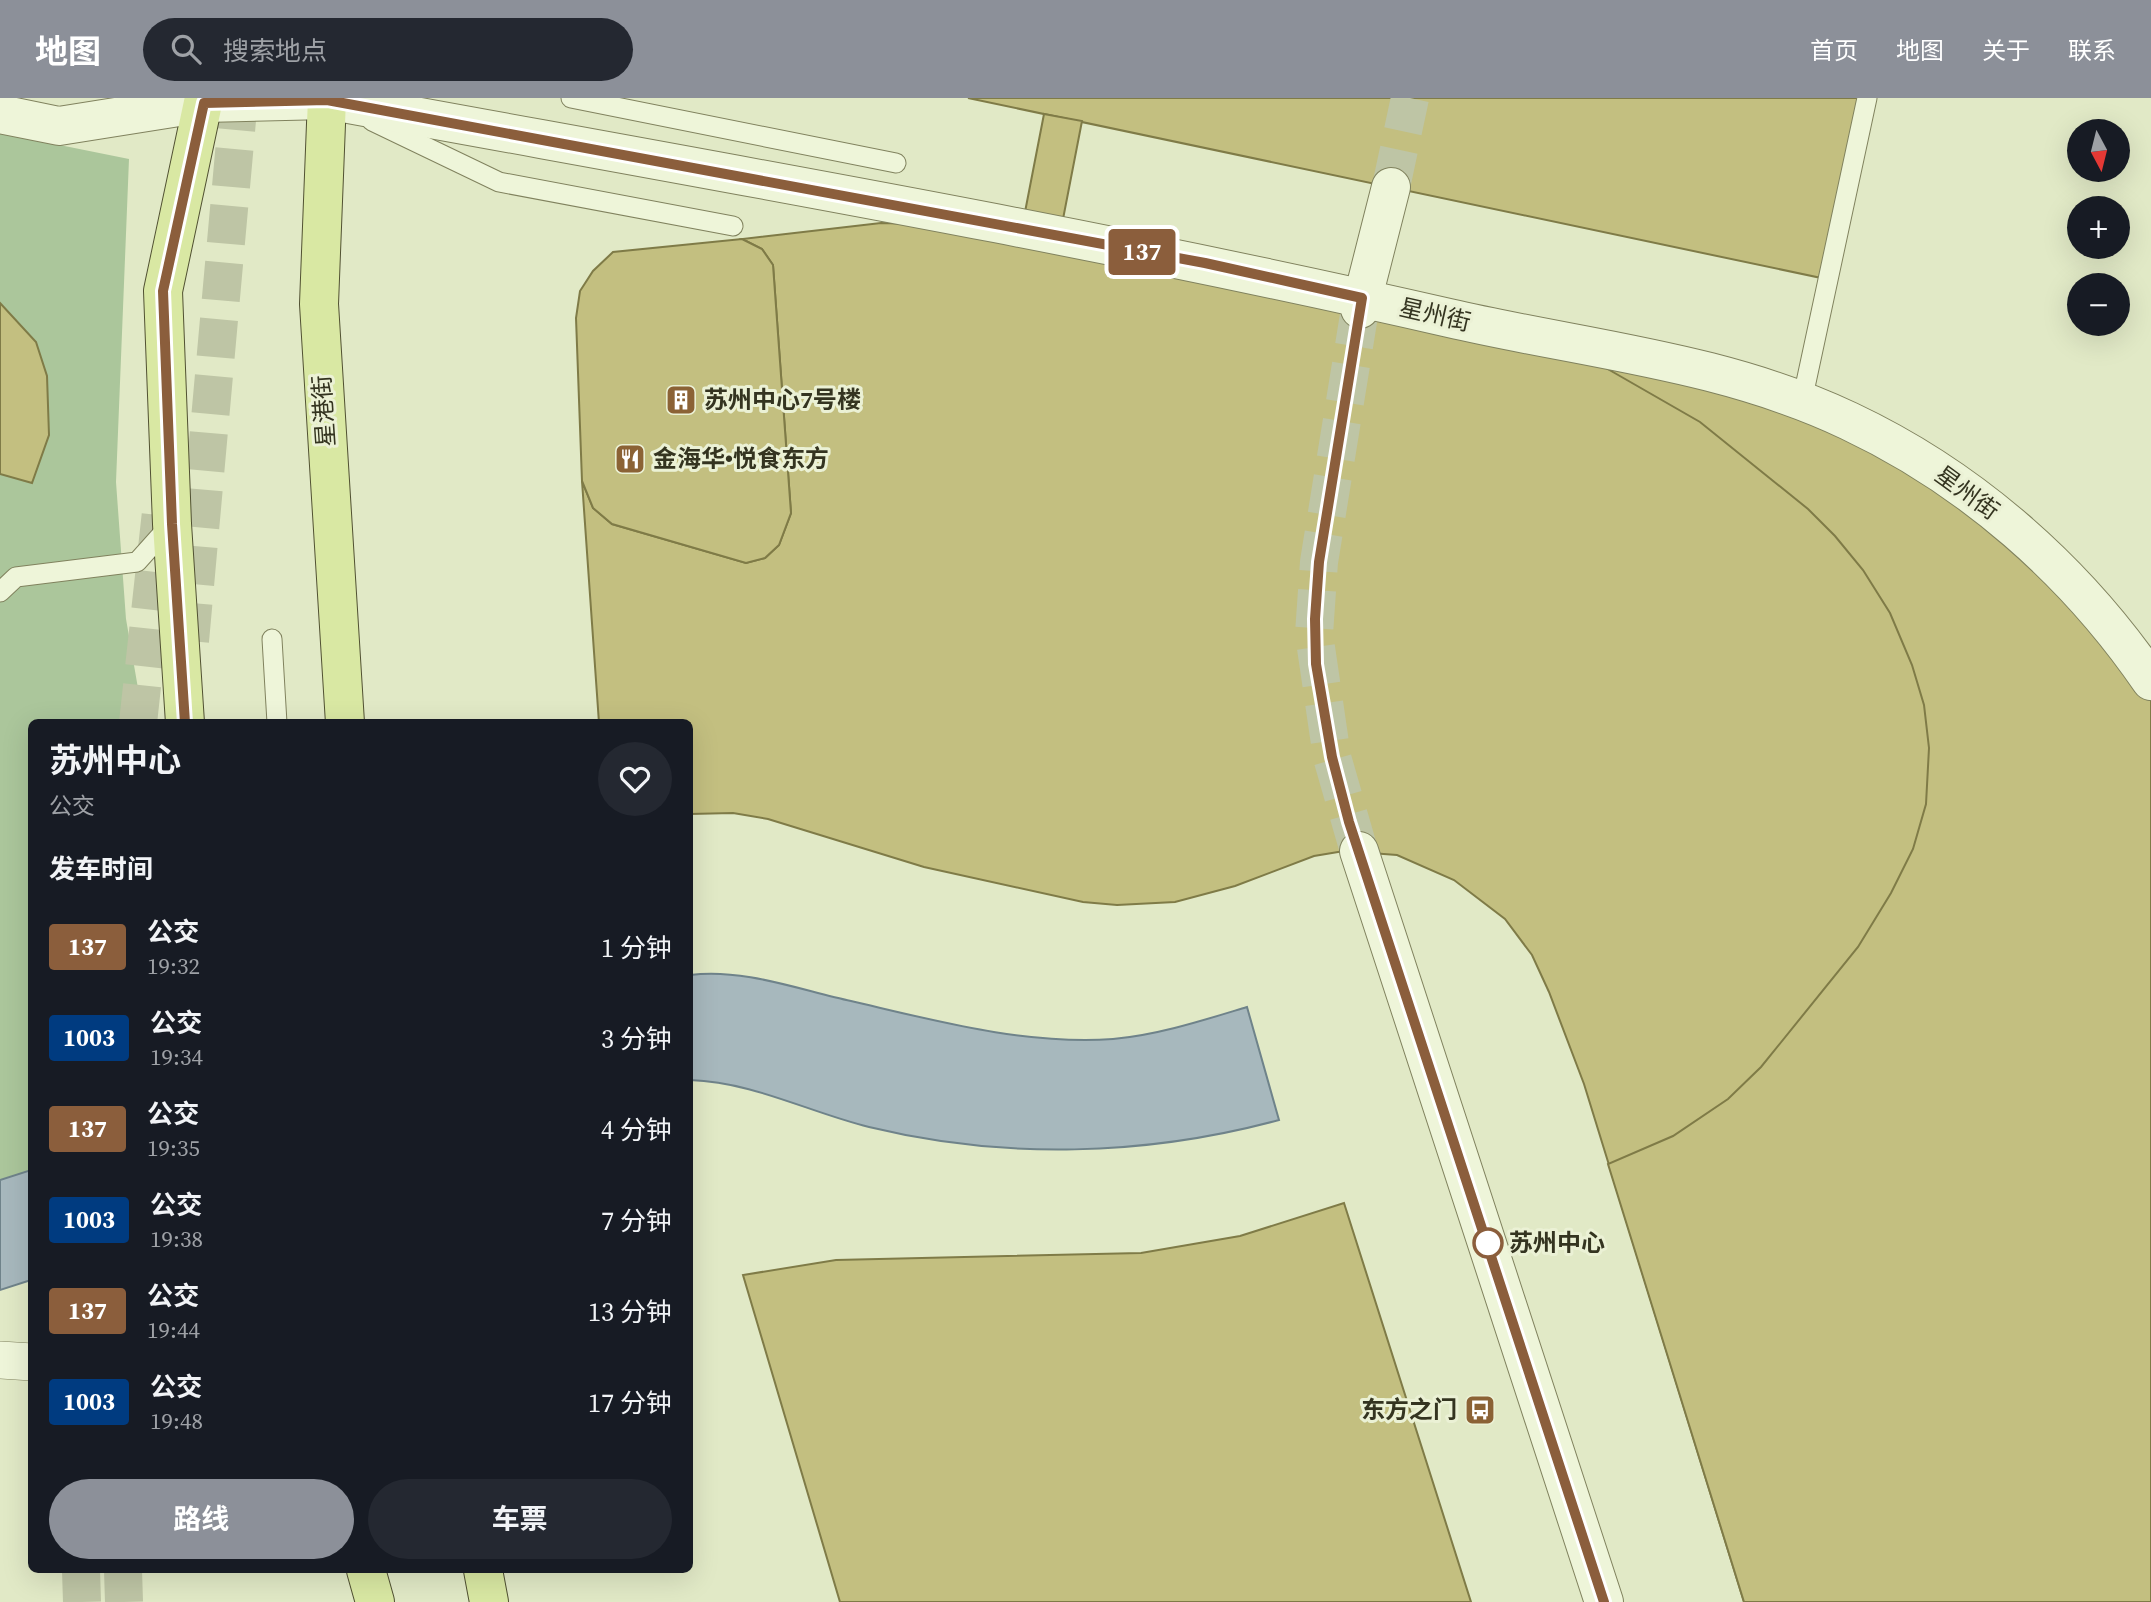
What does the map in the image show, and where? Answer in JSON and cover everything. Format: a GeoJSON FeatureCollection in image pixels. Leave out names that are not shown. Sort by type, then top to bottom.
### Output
{"type":"FeatureCollection","features":[{"type":"Feature","properties":{"kind":"main road","name":"星港街"},"geometry":{"type":"LineString","coordinates":[[330,99],[319,316],[345,719]]}},
{"type":"Feature","properties":{"kind":"main road"},"geometry":{"type":"LineString","coordinates":[[185,719],[172,524],[163,291],[200,100]]}},
{"type":"Feature","properties":{"kind":"main road"},"geometry":{"type":"LineString","coordinates":[[367,1573],[375,1602]]}},
{"type":"Feature","properties":{"kind":"main road"},"geometry":{"type":"LineString","coordinates":[[484,1573],[489,1602]]}},
{"type":"Feature","properties":{"kind":"street","name":"星州街"},"geometry":{"type":"LineString","coordinates":[[0,114],[59,126],[200,100],[330,99],[1205,263],[1361,304],[1707,371],[1802,401],[1903,450],[1976,498],[2015,529],[2087,598],[2151,681]]}},
{"type":"Feature","properties":{"kind":"street"},"geometry":{"type":"LineString","coordinates":[[1361,304],[1391,187]]}},
{"type":"Feature","properties":{"kind":"street"},"geometry":{"type":"LineString","coordinates":[[1359,852],[1604,1602]]}},
{"type":"Feature","properties":{"kind":"street"},"geometry":{"type":"LineString","coordinates":[[0,1360],[28,1362]]}},
{"type":"Feature","properties":{"kind":"lane"},"geometry":{"type":"LineString","coordinates":[[571,98],[896,163]]}},
{"type":"Feature","properties":{"kind":"lane"},"geometry":{"type":"LineString","coordinates":[[1802,401],[1867,98]]}},
{"type":"Feature","properties":{"kind":"lane"},"geometry":{"type":"LineString","coordinates":[[330,99],[499,182],[733,226]]}},
{"type":"Feature","properties":{"kind":"lane"},"geometry":{"type":"LineString","coordinates":[[5,585],[137,562],[172,524]]}},
{"type":"Feature","properties":{"kind":"lane"},"geometry":{"type":"LineString","coordinates":[[272,639],[276,719]]}},
{"type":"Feature","properties":{"kind":"green space"},"geometry":{"type":"Polygon","coordinates":[[[0,133],[129,159],[116,482],[126,619],[143,719],[28,719],[28,1172],[0,1181],[0,133]]]}},
{"type":"Feature","properties":{"kind":"shaded area"},"geometry":{"type":"Polygon","coordinates":[[[693,975],[751,977],[981,1030],[1080,1040],[1147,1034],[1247,1007],[1279,1120],[1178,1141],[1126,1147],[1023,1149],[920,1138],[869,1127],[758,1092],[693,1080],[693,975]]]}},
{"type":"Feature","properties":{"kind":"shaded area"},"geometry":{"type":"Polygon","coordinates":[[[28,1171],[28,1281],[0,1290],[0,1180],[28,1171]]]}},
{"type":"Feature","properties":{"kind":"building"},"geometry":{"type":"Polygon","coordinates":[[[968,98],[1867,98],[1826,279],[968,98]]]}},
{"type":"Feature","properties":{"kind":"building"},"geometry":{"type":"Polygon","coordinates":[[[1044,114],[1082,121],[1057,250],[1019,243],[1044,114]]]}},
{"type":"Feature","properties":{"kind":"building"},"geometry":{"type":"Polygon","coordinates":[[[881,223],[918,224],[1659,374],[1881,443],[2151,653],[2151,1602],[1744,1602],[1584,1084],[1549,992],[1532,955],[1505,919],[1454,880],[1397,855],[1344,851],[1314,856],[1235,886],[1175,902],[1117,905],[1083,902],[924,867],[768,819],[733,813],[693,814],[693,719],[599,719],[582,481],[593,508],[612,524],[746,563],[765,558],[779,545],[791,513],[773,265],[762,249],[742,239],[881,223]]]}},
{"type":"Feature","properties":{"kind":"building","name":"苏州中心7号楼"},"geometry":{"type":"Polygon","coordinates":[[[742,239],[762,249],[773,265],[791,513],[779,545],[765,558],[746,563],[612,524],[593,508],[582,481],[576,318],[580,291],[593,271],[613,252],[742,239]]]}},
{"type":"Feature","properties":{"kind":"building"},"geometry":{"type":"Polygon","coordinates":[[[0,303],[36,342],[47,376],[49,435],[32,483],[0,474],[0,303]]]}},
{"type":"Feature","properties":{"kind":"building"},"geometry":{"type":"Polygon","coordinates":[[[1592,360],[1659,374],[1881,443],[2151,653],[2151,1602],[1744,1602],[1608,1164],[1673,1136],[1728,1099],[1761,1067],[1858,947],[1891,893],[1913,849],[1926,804],[1929,748],[1924,705],[1912,665],[1890,613],[1863,570],[1835,536],[1808,509],[1700,422],[1592,360]]]}},
{"type":"Feature","properties":{"kind":"building"},"geometry":{"type":"Polygon","coordinates":[[[1344,1203],[1471,1602],[840,1602],[743,1275],[836,1260],[1141,1253],[1240,1236],[1344,1203]]]}},
{"type":"Feature","properties":{"kind":"tunnel"},"geometry":{"type":"LineString","coordinates":[[190,641],[239,98]]}},
{"type":"Feature","properties":{"kind":"tunnel"},"geometry":{"type":"LineString","coordinates":[[1391,187],[1410,98]]}},
{"type":"Feature","properties":{"kind":"tunnel"},"geometry":{"type":"LineString","coordinates":[[1359,851],[1332,757],[1314,634],[1319,562],[1360,309]]}},
{"type":"Feature","properties":{"kind":"tunnel"},"geometry":{"type":"LineString","coordinates":[[138,719],[161,512]]}},
{"type":"Feature","properties":{"kind":"tunnel"},"geometry":{"type":"LineString","coordinates":[[81,1573],[82,1602]]}},
{"type":"Feature","properties":{"kind":"tunnel"},"geometry":{"type":"LineString","coordinates":[[123,1573],[124,1602]]}},
{"type":"Feature","properties":{"kind":"bus line","name":"137"},"geometry":{"type":"LineString","coordinates":[[185,719],[172,524],[163,291],[204,103],[327,100],[1205,263],[1362,298],[1319,562],[1315,604],[1316,664],[1332,757],[1349,822],[1401,971],[1604,1602]]}},
{"type":"Feature","properties":{"kind":"place","name":"苏州中心7号楼"},"geometry":{"type":"Point","coordinates":[681,400]}},
{"type":"Feature","properties":{"kind":"place","name":"金海华•悦食东方"},"geometry":{"type":"Point","coordinates":[630,459]}},
{"type":"Feature","properties":{"kind":"place","name":"苏州中心"},"geometry":{"type":"Point","coordinates":[1488,1243]}},
{"type":"Feature","properties":{"kind":"place","name":"东方之门"},"geometry":{"type":"Point","coordinates":[1480,1410]}}]}
